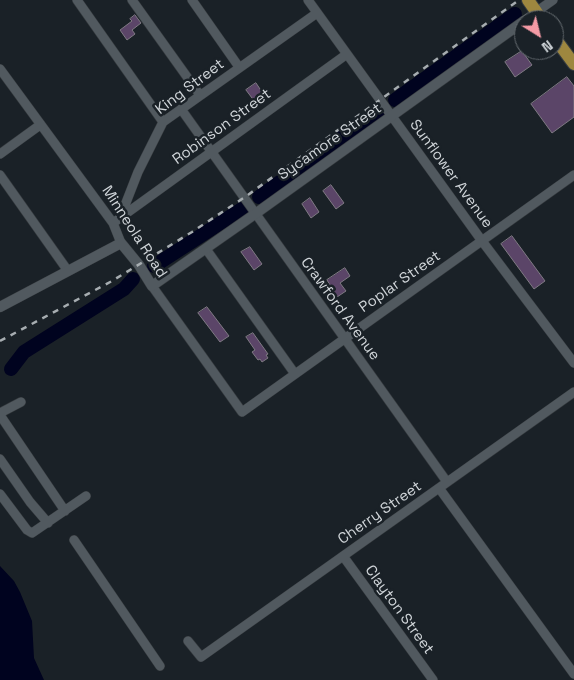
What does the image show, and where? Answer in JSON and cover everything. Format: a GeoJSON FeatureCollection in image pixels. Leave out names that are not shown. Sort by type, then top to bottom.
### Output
{"type":"FeatureCollection","features":[{"type":"Feature","properties":{"kind":"main road"},"geometry":{"type":"LineString","coordinates":[[564,50],[574,64]]}},
{"type":"Feature","properties":{"kind":"street"},"geometry":{"type":"LineString","coordinates":[[77,0],[163,122]]}},
{"type":"Feature","properties":{"kind":"street"},"geometry":{"type":"LineString","coordinates":[[132,0],[200,96]]}},
{"type":"Feature","properties":{"kind":"street"},"geometry":{"type":"LineString","coordinates":[[192,0],[240,67]]}},
{"type":"Feature","properties":{"kind":"street","name":"Sunflower Avenue"},"geometry":{"type":"LineString","coordinates":[[308,0],[482,241],[574,363]]}},
{"type":"Feature","properties":{"kind":"street"},"geometry":{"type":"LineString","coordinates":[[542,10],[554,0]]}},
{"type":"Feature","properties":{"kind":"street","name":"King Street"},"geometry":{"type":"LineString","coordinates":[[117,221],[138,172],[163,122],[317,13]]}},
{"type":"Feature","properties":{"kind":"street","name":"Sycamore Street"},"geometry":{"type":"LineString","coordinates":[[152,286],[514,31]]}},
{"type":"Feature","properties":{"kind":"street","name":"Robinson Street"},"geometry":{"type":"LineString","coordinates":[[117,221],[347,54]]}},
{"type":"Feature","properties":{"kind":"street","name":"Minneola Road"},"geometry":{"type":"LineString","coordinates":[[0,69],[40,125],[117,221],[121,243],[140,265],[152,286],[242,412]]}},
{"type":"Feature","properties":{"kind":"street","name":"Crawford Avenue"},"geometry":{"type":"LineString","coordinates":[[181,109],[447,482]]}},
{"type":"Feature","properties":{"kind":"street"},"geometry":{"type":"LineString","coordinates":[[0,154],[40,125]]}},
{"type":"Feature","properties":{"kind":"street"},"geometry":{"type":"LineString","coordinates":[[0,175],[68,272]]}},
{"type":"Feature","properties":{"kind":"street","name":"Poplar Street"},"geometry":{"type":"LineString","coordinates":[[242,412],[574,175]]}},
{"type":"Feature","properties":{"kind":"street"},"geometry":{"type":"LineString","coordinates":[[0,307],[121,243]]}},
{"type":"Feature","properties":{"kind":"street"},"geometry":{"type":"LineString","coordinates":[[206,249],[295,374]]}},
{"type":"Feature","properties":{"kind":"street","name":"Cherry Street"},"geometry":{"type":"LineString","coordinates":[[188,641],[201,656],[574,392]]}},
{"type":"Feature","properties":{"kind":"street"},"geometry":{"type":"LineString","coordinates":[[21,402],[0,414],[65,511]]}},
{"type":"Feature","properties":{"kind":"street"},"geometry":{"type":"LineString","coordinates":[[0,459],[30,502],[48,523]]}},
{"type":"Feature","properties":{"kind":"street"},"geometry":{"type":"LineString","coordinates":[[439,488],[574,674]]}},
{"type":"Feature","properties":{"kind":"street"},"geometry":{"type":"LineString","coordinates":[[0,494],[27,530],[32,533],[86,496]]}},
{"type":"Feature","properties":{"kind":"street"},"geometry":{"type":"LineString","coordinates":[[74,540],[160,666]]}},
{"type":"Feature","properties":{"kind":"street","name":"Clayton Street"},"geometry":{"type":"LineString","coordinates":[[343,556],[433,680]]}},
{"type":"Feature","properties":{"kind":"water"},"geometry":{"type":"Polygon","coordinates":[[[0,566],[14,581],[32,621],[34,658],[44,680],[0,680],[0,566]]]}},
{"type":"Feature","properties":{"kind":"building"},"geometry":{"type":"Polygon","coordinates":[[[135,15],[141,23],[132,30],[135,34],[127,40],[120,30],[132,21],[130,19],[135,15]]]}},
{"type":"Feature","properties":{"kind":"building"},"geometry":{"type":"Polygon","coordinates":[[[514,56],[514,60],[528,60],[532,65],[515,77],[505,62],[514,56]]]}},
{"type":"Feature","properties":{"kind":"building"},"geometry":{"type":"Polygon","coordinates":[[[567,77],[574,86],[574,117],[552,133],[531,104],[567,77]]]}},
{"type":"Feature","properties":{"kind":"building"},"geometry":{"type":"Polygon","coordinates":[[[256,83],[264,95],[255,102],[246,90],[256,83]]]}},
{"type":"Feature","properties":{"kind":"building"},"geometry":{"type":"Polygon","coordinates":[[[331,185],[344,203],[336,209],[323,191],[331,185]]]}},
{"type":"Feature","properties":{"kind":"building"},"geometry":{"type":"Polygon","coordinates":[[[310,198],[319,212],[311,218],[302,204],[310,198]]]}},
{"type":"Feature","properties":{"kind":"building"},"geometry":{"type":"Polygon","coordinates":[[[512,236],[545,281],[534,289],[501,244],[512,236]]]}},
{"type":"Feature","properties":{"kind":"building"},"geometry":{"type":"Polygon","coordinates":[[[250,247],[262,264],[254,270],[241,252],[250,247]]]}},
{"type":"Feature","properties":{"kind":"building"},"geometry":{"type":"Polygon","coordinates":[[[345,268],[350,276],[340,283],[346,291],[337,297],[327,280],[345,268]]]}},
{"type":"Feature","properties":{"kind":"building"},"geometry":{"type":"Polygon","coordinates":[[[207,307],[229,336],[220,342],[198,313],[207,307]]]}},
{"type":"Feature","properties":{"kind":"building"},"geometry":{"type":"Polygon","coordinates":[[[253,333],[268,354],[266,355],[268,358],[262,362],[252,352],[255,350],[246,337],[253,333]]]}},
{"type":"Feature","properties":{"kind":"waterway"},"geometry":{"type":"LineString","coordinates":[[395,100],[514,15]]}},
{"type":"Feature","properties":{"kind":"waterway"},"geometry":{"type":"LineString","coordinates":[[259,197],[379,111]]}},
{"type":"Feature","properties":{"kind":"waterway"},"geometry":{"type":"LineString","coordinates":[[154,266],[242,209]]}},
{"type":"Feature","properties":{"kind":"waterway"},"geometry":{"type":"LineString","coordinates":[[11,369],[24,352],[124,289],[133,279]]}},
{"type":"Feature","properties":{"kind":"railway"},"geometry":{"type":"LineString","coordinates":[[0,341],[112,281],[192,232],[245,197],[519,0]]}}]}
